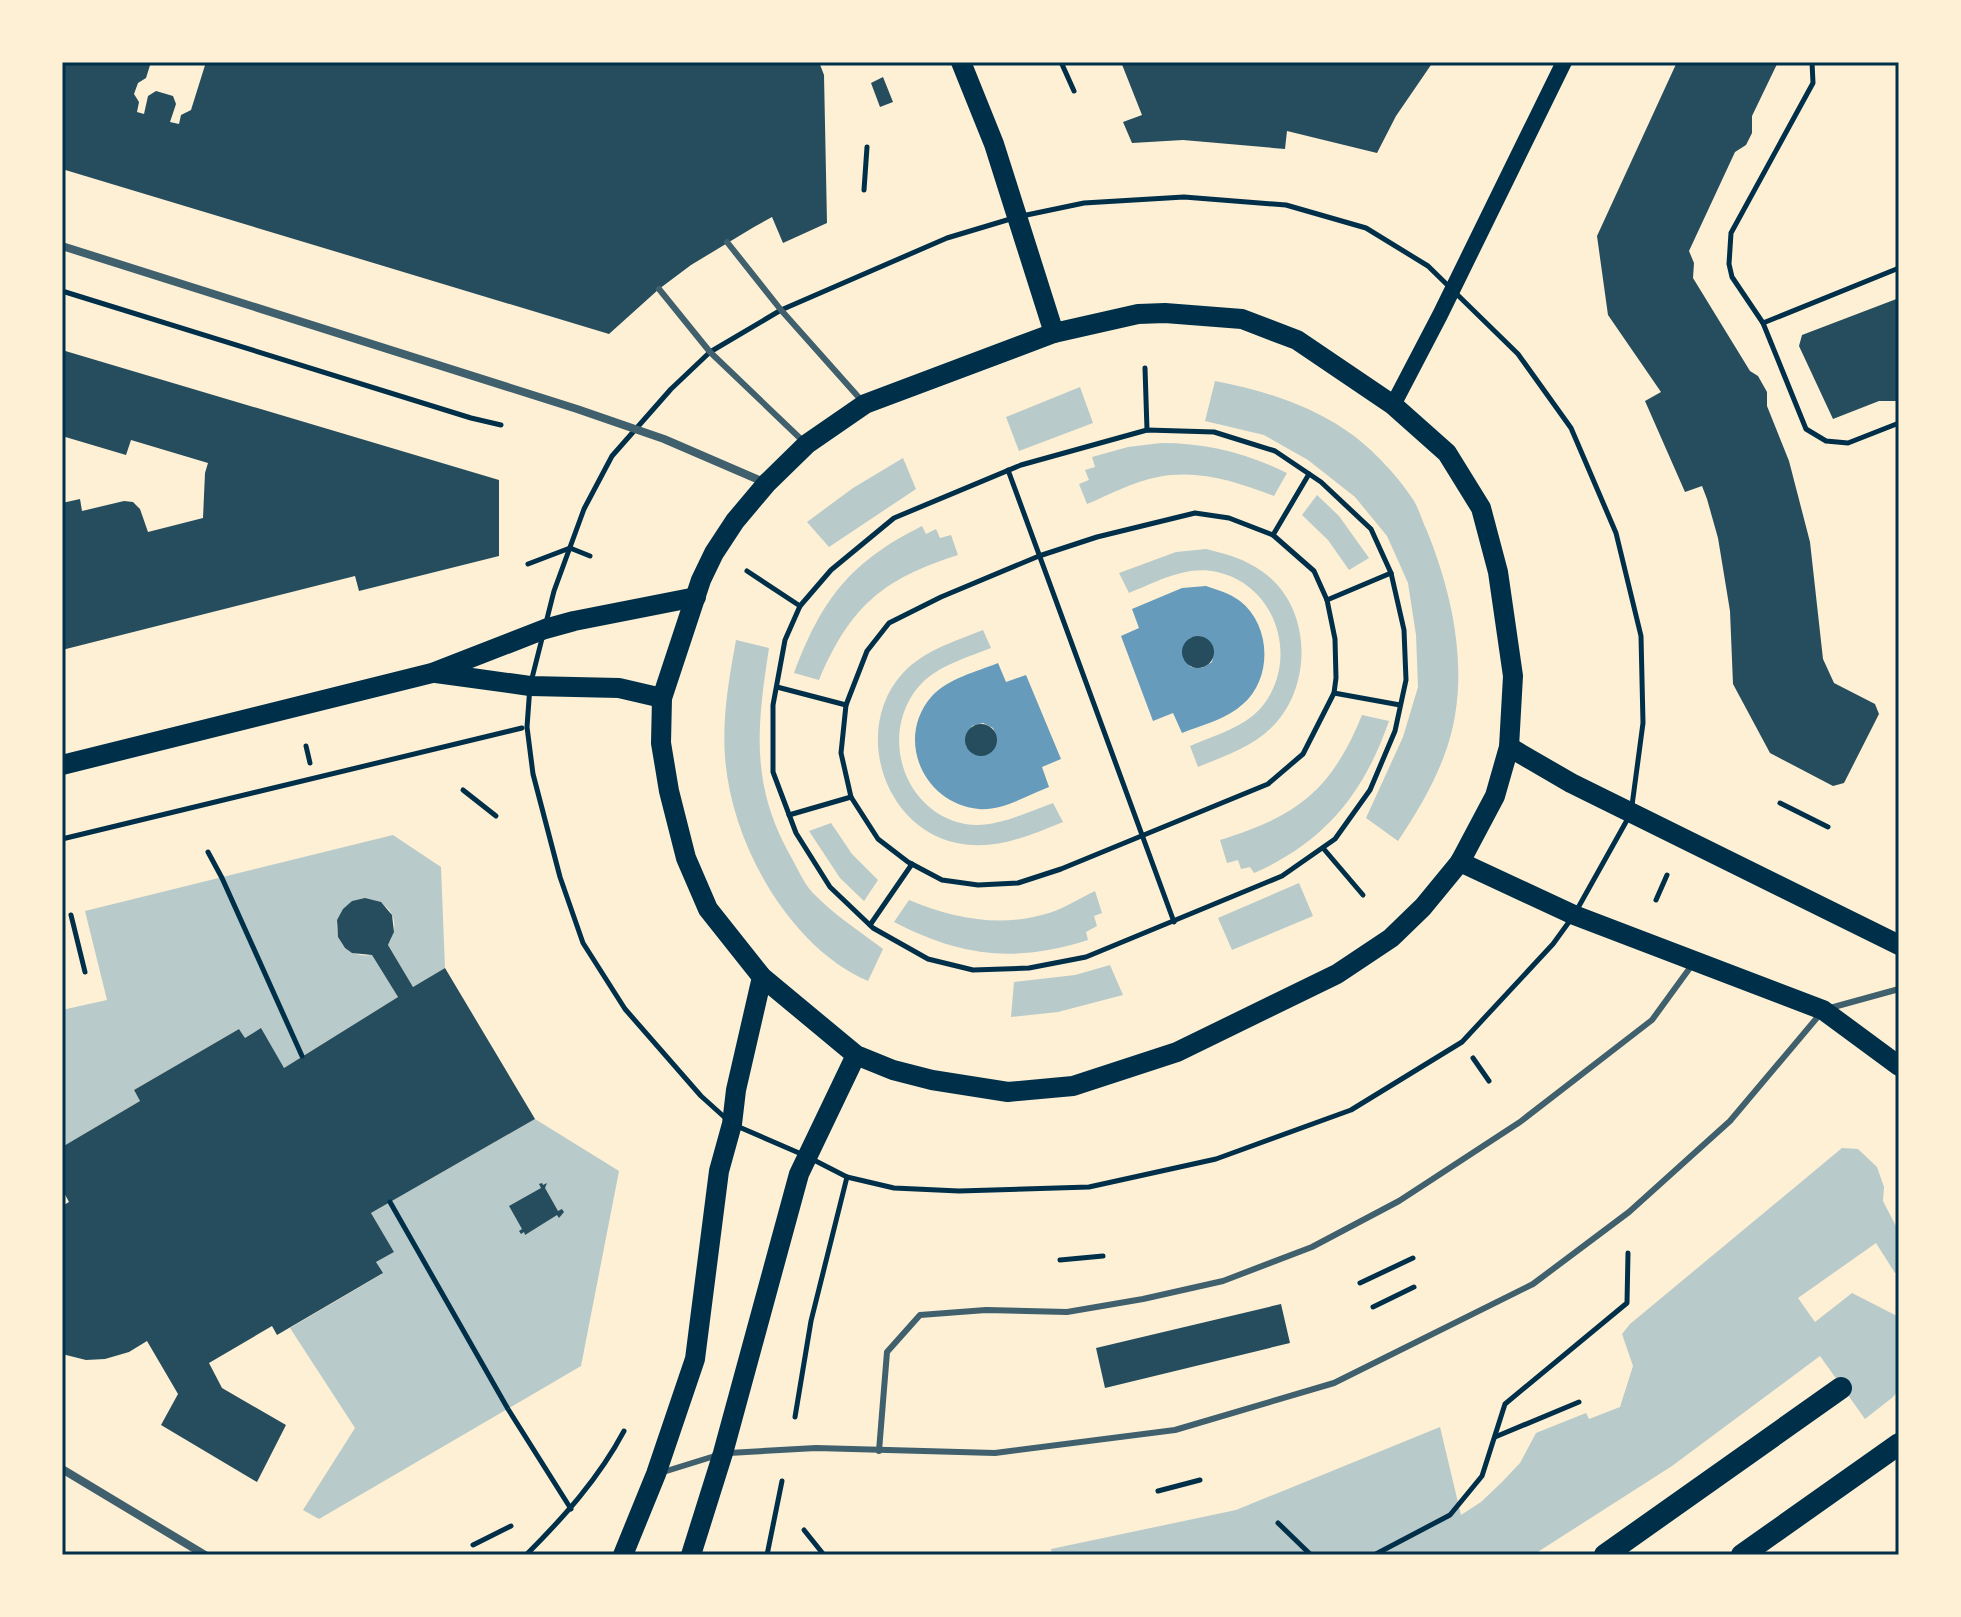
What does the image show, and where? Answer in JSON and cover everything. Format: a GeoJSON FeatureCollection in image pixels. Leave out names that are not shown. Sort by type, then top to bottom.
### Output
{"type":"FeatureCollection","features":[{"type":"Feature","properties":{"kind":"highway"},"geometry":{"type":"LineString","coordinates":[[1605,1555],[1841,1388]]}},
{"type":"Feature","properties":{"kind":"highway"},"geometry":{"type":"LineString","coordinates":[[1742,1555],[1899,1444]]}},
{"type":"Feature","properties":{"kind":"main road"},"geometry":{"type":"LineString","coordinates":[[961,62],[994,144],[1054,333]]}},
{"type":"Feature","properties":{"kind":"main road"},"geometry":{"type":"LineString","coordinates":[[1393,405],[1564,62]]}},
{"type":"Feature","properties":{"kind":"main road"},"geometry":{"type":"LineString","coordinates":[[1138,314],[1242,319],[1297,340],[1393,405],[1447,453],[1481,508],[1498,572],[1513,676],[1509,747],[1495,796],[1460,862],[1423,907],[1391,938],[1337,974],[1177,1052],[1073,1086],[1008,1092],[906,1073],[856,1055],[762,977],[708,909],[686,858],[661,743],[662,698],[714,553],[735,521],[767,483],[807,444],[865,404],[1054,333],[1138,314]]}},
{"type":"Feature","properties":{"kind":"main road"},"geometry":{"type":"LineString","coordinates":[[62,765],[432,673],[545,629],[696,597]]}},
{"type":"Feature","properties":{"kind":"main road"},"geometry":{"type":"LineString","coordinates":[[432,673],[530,686],[619,688],[662,698]]}},
{"type":"Feature","properties":{"kind":"main road"},"geometry":{"type":"LineString","coordinates":[[1509,747],[1571,783],[1899,945]]}},
{"type":"Feature","properties":{"kind":"main road"},"geometry":{"type":"LineString","coordinates":[[1460,862],[1574,915],[1823,1010],[1899,1066]]}},
{"type":"Feature","properties":{"kind":"main road"},"geometry":{"type":"LineString","coordinates":[[623,1555],[656,1474],[695,1359],[719,1171],[732,1124],[736,1090],[762,977]]}},
{"type":"Feature","properties":{"kind":"main road"},"geometry":{"type":"LineString","coordinates":[[691,1555],[723,1453],[806,1156],[856,1055]]}},
{"type":"Feature","properties":{"kind":"street"},"geometry":{"type":"LineString","coordinates":[[62,246],[577,409],[664,439],[767,483]]}},
{"type":"Feature","properties":{"kind":"street"},"geometry":{"type":"LineString","coordinates":[[62,1469],[205,1555]]}},
{"type":"Feature","properties":{"kind":"lane"},"geometry":{"type":"LineString","coordinates":[[727,242],[781,310],[865,404]]}},
{"type":"Feature","properties":{"kind":"lane"},"geometry":{"type":"LineString","coordinates":[[659,289],[710,352],[807,444]]}},
{"type":"Feature","properties":{"kind":"lane"},"geometry":{"type":"LineString","coordinates":[[879,1451],[887,1352],[920,1315],[986,1310],[1067,1312],[1143,1299],[1223,1281],[1312,1247],[1399,1201],[1557,1095],[1652,1020],[1694,962]]}},
{"type":"Feature","properties":{"kind":"lane"},"geometry":{"type":"LineString","coordinates":[[656,1474],[723,1453],[816,1448],[995,1453],[1175,1430],[1334,1383],[1533,1284],[1629,1212],[1730,1121],[1823,1010],[1899,989]]}},
{"type":"Feature","properties":{"kind":"path"},"geometry":{"type":"LineString","coordinates":[[1061,62],[1074,91]]}},
{"type":"Feature","properties":{"kind":"path"},"geometry":{"type":"LineString","coordinates":[[1812,62],[1813,83],[1731,233],[1729,264],[1732,277],[1763,323],[1806,429],[1826,441],[1848,443],[1899,423]]}},
{"type":"Feature","properties":{"kind":"path"},"geometry":{"type":"LineString","coordinates":[[864,190],[867,147]]}},
{"type":"Feature","properties":{"kind":"path"},"geometry":{"type":"LineString","coordinates":[[1084,203],[1184,197],[1286,205],[1366,228],[1428,266]]}},
{"type":"Feature","properties":{"kind":"path"},"geometry":{"type":"LineString","coordinates":[[1763,323],[1899,268]]}},
{"type":"Feature","properties":{"kind":"path"},"geometry":{"type":"LineString","coordinates":[[62,291],[471,418],[514,428]]}},
{"type":"Feature","properties":{"kind":"path"},"geometry":{"type":"LineString","coordinates":[[806,1156],[847,1177],[894,1188],[959,1191],[1089,1187],[1216,1159],[1351,1110],[1462,1042],[1553,944],[1574,915],[1631,813],[1643,723],[1641,636],[1616,533],[1571,428],[1518,354],[1470,307]]}},
{"type":"Feature","properties":{"kind":"path"},"geometry":{"type":"LineString","coordinates":[[1145,368],[1147,430]]}},
{"type":"Feature","properties":{"kind":"path"},"geometry":{"type":"LineString","coordinates":[[1147,430],[1214,432],[1275,451],[1321,482],[1371,529],[1391,573],[1404,630],[1406,680],[1395,731],[1370,790],[1335,839],[1282,876],[1086,957],[1029,968],[973,970],[928,959],[870,925],[830,887],[796,833],[773,772],[773,705],[785,640],[800,606],[831,570],[894,518],[1008,470],[1147,430]]}},
{"type":"Feature","properties":{"kind":"path"},"geometry":{"type":"LineString","coordinates":[[599,452],[612,456]]}},
{"type":"Feature","properties":{"kind":"path"},"geometry":{"type":"LineString","coordinates":[[1008,470],[1174,922]]}},
{"type":"Feature","properties":{"kind":"path"},"geometry":{"type":"LineString","coordinates":[[1273,535],[1309,474]]}},
{"type":"Feature","properties":{"kind":"path"},"geometry":{"type":"LineString","coordinates":[[554,591],[584,509],[602,476]]}},
{"type":"Feature","properties":{"kind":"path"},"geometry":{"type":"LineString","coordinates":[[1195,513],[1229,518],[1273,535],[1314,571],[1327,600],[1335,639],[1334,693],[1303,754],[1268,784],[1061,869],[1018,883],[978,885],[942,880],[912,864],[878,839],[851,797],[841,753],[846,705],[867,651],[889,623],[941,597],[1039,556],[1097,537],[1195,513]]}},
{"type":"Feature","properties":{"kind":"path"},"geometry":{"type":"LineString","coordinates":[[528,564],[570,548],[590,556]]}},
{"type":"Feature","properties":{"kind":"path"},"geometry":{"type":"LineString","coordinates":[[1327,600],[1391,573]]}},
{"type":"Feature","properties":{"kind":"path"},"geometry":{"type":"LineString","coordinates":[[757,577],[800,606]]}},
{"type":"Feature","properties":{"kind":"path"},"geometry":{"type":"LineString","coordinates":[[777,687],[846,705]]}},
{"type":"Feature","properties":{"kind":"path"},"geometry":{"type":"LineString","coordinates":[[1334,693],[1400,705]]}},
{"type":"Feature","properties":{"kind":"path"},"geometry":{"type":"LineString","coordinates":[[62,839],[527,727]]}},
{"type":"Feature","properties":{"kind":"path"},"geometry":{"type":"LineString","coordinates":[[306,746],[310,763]]}},
{"type":"Feature","properties":{"kind":"path"},"geometry":{"type":"LineString","coordinates":[[533,774],[560,877],[583,943],[625,1009],[701,1096],[699,1112]]}},
{"type":"Feature","properties":{"kind":"path"},"geometry":{"type":"LineString","coordinates":[[463,790],[496,816]]}},
{"type":"Feature","properties":{"kind":"path"},"geometry":{"type":"LineString","coordinates":[[789,815],[851,797]]}},
{"type":"Feature","properties":{"kind":"path"},"geometry":{"type":"LineString","coordinates":[[1780,803],[1828,827]]}},
{"type":"Feature","properties":{"kind":"path"},"geometry":{"type":"LineString","coordinates":[[1323,848],[1363,895]]}},
{"type":"Feature","properties":{"kind":"path"},"geometry":{"type":"LineString","coordinates":[[208,852],[302,1056]]}},
{"type":"Feature","properties":{"kind":"path"},"geometry":{"type":"LineString","coordinates":[[870,925],[912,864]]}},
{"type":"Feature","properties":{"kind":"path"},"geometry":{"type":"LineString","coordinates":[[1656,900],[1668,873]]}},
{"type":"Feature","properties":{"kind":"path"},"geometry":{"type":"LineString","coordinates":[[71,915],[85,972]]}},
{"type":"Feature","properties":{"kind":"path"},"geometry":{"type":"LineString","coordinates":[[1473,1058],[1489,1081]]}},
{"type":"Feature","properties":{"kind":"path"},"geometry":{"type":"LineString","coordinates":[[767,1555],[789,1451],[811,1321],[847,1177]]}},
{"type":"Feature","properties":{"kind":"path"},"geometry":{"type":"LineString","coordinates":[[390,1202],[508,1409],[571,1509]]}},
{"type":"Feature","properties":{"kind":"path"},"geometry":{"type":"LineString","coordinates":[[1374,1555],[1450,1515],[1482,1476],[1505,1404],[1627,1303],[1629,1212]]}},
{"type":"Feature","properties":{"kind":"path"},"geometry":{"type":"LineString","coordinates":[[1060,1260],[1103,1256]]}},
{"type":"Feature","properties":{"kind":"path"},"geometry":{"type":"LineString","coordinates":[[1360,1283],[1413,1258]]}},
{"type":"Feature","properties":{"kind":"path"},"geometry":{"type":"LineString","coordinates":[[1373,1307],[1414,1287]]}},
{"type":"Feature","properties":{"kind":"path"},"geometry":{"type":"LineString","coordinates":[[1495,1437],[1579,1402]]}},
{"type":"Feature","properties":{"kind":"path"},"geometry":{"type":"LineString","coordinates":[[526,1555],[571,1509],[611,1456],[625,1430]]}},
{"type":"Feature","properties":{"kind":"path"},"geometry":{"type":"LineString","coordinates":[[1158,1491],[1200,1480]]}},
{"type":"Feature","properties":{"kind":"path"},"geometry":{"type":"LineString","coordinates":[[1278,1523],[1311,1555]]}},
{"type":"Feature","properties":{"kind":"path"},"geometry":{"type":"LineString","coordinates":[[473,1545],[511,1526]]}},
{"type":"Feature","properties":{"kind":"path"},"geometry":{"type":"LineString","coordinates":[[804,1530],[824,1555]]}},
{"type":"Feature","properties":{"kind":"shaded area"},"geometry":{"type":"Polygon","coordinates":[[[1215,381],[1266,393],[1298,405],[1329,420],[1363,443],[1406,489],[1427,531],[1452,614],[1458,671],[1457,700],[1440,767],[1398,841],[1366,818],[1403,737],[1418,687],[1416,635],[1408,583],[1387,536],[1355,497],[1308,460],[1264,435],[1205,421],[1215,381]]]}},
{"type":"Feature","properties":{"kind":"shaded area"},"geometry":{"type":"Polygon","coordinates":[[[1080,387],[1093,423],[1019,451],[1006,417],[1080,387]]]}},
{"type":"Feature","properties":{"kind":"shaded area"},"geometry":{"type":"Polygon","coordinates":[[[1161,443],[1226,450],[1287,473],[1274,496],[1218,478],[1173,475],[1140,482],[1087,504],[1079,484],[1089,480],[1085,470],[1095,467],[1092,457],[1128,447],[1161,443]]]}},
{"type":"Feature","properties":{"kind":"shaded area"},"geometry":{"type":"Polygon","coordinates":[[[903,458],[916,489],[829,547],[807,522],[853,488],[903,458]]]}},
{"type":"Feature","properties":{"kind":"shaded area"},"geometry":{"type":"Polygon","coordinates":[[[1317,495],[1339,516],[1369,558],[1349,570],[1328,540],[1302,515],[1317,495]]]}},
{"type":"Feature","properties":{"kind":"shaded area"},"geometry":{"type":"Polygon","coordinates":[[[922,526],[926,534],[936,529],[940,538],[951,535],[958,555],[909,574],[872,599],[843,633],[819,680],[794,673],[816,624],[842,585],[876,554],[922,526]]]}},
{"type":"Feature","properties":{"kind":"shaded area"},"geometry":{"type":"Polygon","coordinates":[[[1206,549],[1249,564],[1279,587],[1291,605],[1301,647],[1295,690],[1273,726],[1247,745],[1198,767],[1190,746],[1230,730],[1249,719],[1264,704],[1280,665],[1276,625],[1267,607],[1254,592],[1237,579],[1217,572],[1183,573],[1129,593],[1119,573],[1176,552],[1206,549]]]}},
{"type":"Feature","properties":{"kind":"shaded area"},"geometry":{"type":"Polygon","coordinates":[[[983,630],[991,648],[940,670],[925,680],[910,699],[902,720],[899,742],[902,764],[911,785],[924,802],[942,816],[965,824],[987,824],[1053,803],[1063,822],[1011,841],[971,845],[931,834],[910,818],[894,797],[883,773],[878,747],[880,721],[888,695],[903,673],[941,647],[983,630]]]}},
{"type":"Feature","properties":{"kind":"shaded area"},"geometry":{"type":"Polygon","coordinates":[[[736,640],[769,648],[760,754],[768,803],[777,829],[812,892],[883,949],[868,981],[839,965],[789,917],[769,888],[739,823],[730,790],[724,742],[736,640]]]}},
{"type":"Feature","properties":{"kind":"shaded area"},"geometry":{"type":"Polygon","coordinates":[[[1362,715],[1389,721],[1367,771],[1339,812],[1302,846],[1254,873],[1250,867],[1241,869],[1238,860],[1227,863],[1220,840],[1270,821],[1308,797],[1338,763],[1362,715]]]}},
{"type":"Feature","properties":{"kind":"shaded area"},"geometry":{"type":"Polygon","coordinates":[[[831,823],[852,854],[878,880],[864,901],[840,878],[809,831],[831,823]]]}},
{"type":"Feature","properties":{"kind":"shaded area"},"geometry":{"type":"Polygon","coordinates":[[[393,835],[441,867],[445,968],[413,987],[388,945],[393,934],[393,916],[382,904],[373,900],[352,901],[337,920],[338,936],[350,951],[372,955],[398,997],[284,1068],[245,1038],[239,1029],[134,1090],[140,1101],[62,1147],[62,1010],[107,1000],[85,911],[393,835]]]}},
{"type":"Feature","properties":{"kind":"shaded area"},"geometry":{"type":"Polygon","coordinates":[[[1299,883],[1313,916],[1232,950],[1218,918],[1299,883]]]}},
{"type":"Feature","properties":{"kind":"shaded area"},"geometry":{"type":"Polygon","coordinates":[[[1095,891],[1102,913],[1094,916],[1097,926],[1086,932],[1088,940],[1036,952],[1012,954],[966,949],[919,934],[894,922],[909,900],[961,916],[1013,920],[1055,911],[1095,891]]]}},
{"type":"Feature","properties":{"kind":"shaded area"},"geometry":{"type":"Polygon","coordinates":[[[1110,965],[1123,995],[1058,1012],[1011,1017],[1014,982],[1075,975],[1110,965]]]}},
{"type":"Feature","properties":{"kind":"shaded area"},"geometry":{"type":"Polygon","coordinates":[[[535,1119],[619,1171],[581,1366],[319,1519],[303,1510],[355,1428],[290,1328],[382,1274],[376,1262],[394,1252],[371,1213],[535,1119]]]}},
{"type":"Feature","properties":{"kind":"shaded area"},"geometry":{"type":"Polygon","coordinates":[[[1842,1148],[1858,1149],[1877,1167],[1884,1187],[1883,1201],[1899,1232],[1899,1271],[1895,1273],[1876,1243],[1798,1298],[1815,1322],[1852,1293],[1899,1317],[1899,1389],[1865,1419],[1820,1356],[1672,1466],[1533,1555],[1052,1555],[1051,1549],[1236,1510],[1440,1427],[1461,1515],[1481,1502],[1520,1463],[1536,1433],[1586,1413],[1589,1419],[1620,1407],[1633,1366],[1622,1334],[1630,1324],[1842,1148]]]}},
{"type":"Feature","properties":{"kind":"water"},"geometry":{"type":"Polygon","coordinates":[[[1206,586],[1240,601],[1258,624],[1264,652],[1260,680],[1243,704],[1222,718],[1182,733],[1173,713],[1153,721],[1121,636],[1139,628],[1132,609],[1182,588],[1206,586]],[[1201,636],[1190,638],[1183,647],[1183,658],[1191,667],[1202,668],[1212,662],[1211,644],[1201,636]]]}},
{"type":"Feature","properties":{"kind":"water"},"geometry":{"type":"Polygon","coordinates":[[[998,663],[1006,682],[1026,675],[1061,759],[1042,767],[1049,787],[1006,805],[979,809],[943,795],[930,782],[921,767],[916,749],[916,731],[921,713],[939,690],[955,680],[998,663]],[[983,723],[972,726],[966,735],[966,746],[974,754],[990,751],[996,740],[993,728],[983,723]]]}},
{"type":"Feature","properties":{"kind":"building"},"geometry":{"type":"Polygon","coordinates":[[[62,62],[151,62],[146,78],[138,83],[134,94],[139,102],[137,112],[144,114],[148,96],[156,91],[173,96],[176,104],[170,122],[179,124],[181,115],[191,110],[206,62],[819,62],[824,75],[827,223],[783,243],[772,217],[691,265],[609,334],[62,169],[62,62]]]}},
{"type":"Feature","properties":{"kind":"building"},"geometry":{"type":"Polygon","coordinates":[[[1121,62],[1433,62],[1396,116],[1377,153],[1287,131],[1285,149],[1183,140],[1132,143],[1123,122],[1142,115],[1121,62]]]}},
{"type":"Feature","properties":{"kind":"building"},"geometry":{"type":"Polygon","coordinates":[[[1677,62],[1778,62],[1752,116],[1752,133],[1746,145],[1735,152],[1689,251],[1694,263],[1693,278],[1750,371],[1758,376],[1767,392],[1767,406],[1789,461],[1810,542],[1823,659],[1834,683],[1875,704],[1879,714],[1844,783],[1833,786],[1770,753],[1733,684],[1730,611],[1718,538],[1707,499],[1702,486],[1685,492],[1645,401],[1661,392],[1608,315],[1597,236],[1677,62]]]}},
{"type":"Feature","properties":{"kind":"building"},"geometry":{"type":"Polygon","coordinates":[[[883,77],[893,102],[880,107],[871,83],[883,77]]]}},
{"type":"Feature","properties":{"kind":"building"},"geometry":{"type":"Polygon","coordinates":[[[1899,298],[1899,401],[1879,401],[1833,419],[1799,346],[1802,335],[1899,298]]]}},
{"type":"Feature","properties":{"kind":"building"},"geometry":{"type":"Polygon","coordinates":[[[62,350],[499,480],[499,556],[359,591],[355,576],[62,650],[62,503],[80,499],[82,511],[124,501],[133,502],[140,509],[148,532],[203,518],[208,463],[131,440],[126,455],[62,436],[62,350]]]}},
{"type":"Feature","properties":{"kind":"building"},"geometry":{"type":"Polygon","coordinates":[[[1198,636],[1209,641],[1214,652],[1209,663],[1198,668],[1187,663],[1182,652],[1187,641],[1198,636]]]}},
{"type":"Feature","properties":{"kind":"building"},"geometry":{"type":"Polygon","coordinates":[[[981,724],[992,729],[997,740],[992,751],[981,756],[970,751],[965,740],[970,729],[981,724]]]}},
{"type":"Feature","properties":{"kind":"building"},"geometry":{"type":"Polygon","coordinates":[[[365,898],[381,902],[392,915],[394,932],[388,945],[413,987],[445,968],[535,1119],[371,1213],[394,1252],[376,1262],[383,1273],[277,1335],[272,1326],[209,1363],[222,1388],[286,1425],[257,1482],[161,1425],[178,1394],[147,1341],[129,1352],[105,1359],[86,1360],[62,1354],[62,1206],[69,1202],[62,1189],[62,1147],[140,1101],[134,1090],[239,1029],[245,1038],[261,1028],[284,1068],[398,997],[372,955],[352,953],[338,937],[337,920],[343,909],[352,901],[365,898]]]}},
{"type":"Feature","properties":{"kind":"building"},"geometry":{"type":"Polygon","coordinates":[[[547,1183],[545,1188],[558,1211],[562,1209],[564,1212],[559,1218],[557,1215],[525,1235],[524,1232],[521,1234],[519,1231],[522,1229],[509,1206],[541,1188],[539,1184],[547,1183]]]}},
{"type":"Feature","properties":{"kind":"building"},"geometry":{"type":"Polygon","coordinates":[[[1281,1304],[1290,1343],[1105,1388],[1096,1348],[1281,1304]]]}}]}
